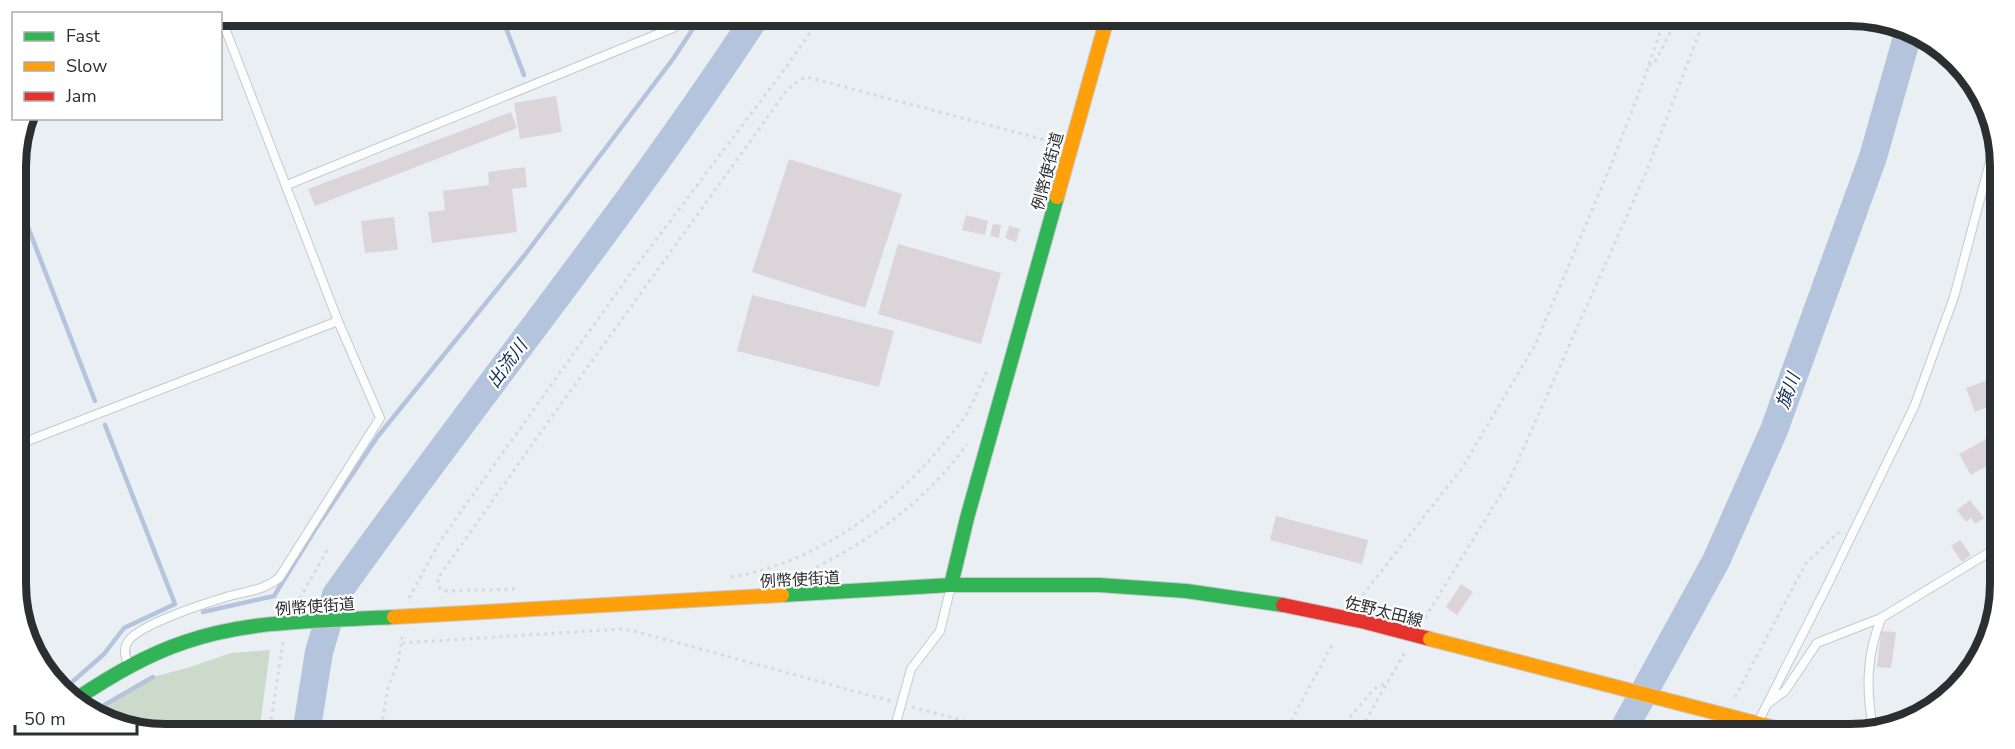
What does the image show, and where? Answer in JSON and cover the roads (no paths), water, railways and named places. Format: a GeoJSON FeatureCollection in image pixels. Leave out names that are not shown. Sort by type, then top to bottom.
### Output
{"type":"FeatureCollection","features":[{"type":"Feature","properties":{"kind":"main road","name":"例幣使街道"},"geometry":{"type":"LineString","coordinates":[[82,695],[128,666],[157,652],[200,636],[234,629],[297,622],[887,591],[951,585],[970,508],[1105,26]]}},
{"type":"Feature","properties":{"kind":"main road","name":"佐野太田線"},"geometry":{"type":"LineString","coordinates":[[951,585],[1099,585],[1186,591],[1300,608],[1415,634],[1740,723]]}},
{"type":"Feature","properties":{"kind":"lane"},"geometry":{"type":"LineString","coordinates":[[128,666],[124,653],[126,643],[152,624],[223,598],[267,588],[279,578],[380,418],[338,321],[224,26]]}},
{"type":"Feature","properties":{"kind":"lane"},"geometry":{"type":"LineString","coordinates":[[287,185],[676,26]]}},
{"type":"Feature","properties":{"kind":"lane"},"geometry":{"type":"LineString","coordinates":[[1753,723],[1768,703],[1914,407],[1954,297],[1990,163]]}},
{"type":"Feature","properties":{"kind":"lane"},"geometry":{"type":"LineString","coordinates":[[26,442],[338,321]]}},
{"type":"Feature","properties":{"kind":"lane"},"geometry":{"type":"LineString","coordinates":[[1768,703],[1785,691],[1817,643],[1882,617],[1990,552]]}},
{"type":"Feature","properties":{"kind":"lane"},"geometry":{"type":"LineString","coordinates":[[896,724],[911,669],[940,631],[951,585]]}},
{"type":"Feature","properties":{"kind":"lane"},"geometry":{"type":"LineString","coordinates":[[1872,722],[1868,669],[1875,633],[1882,617]]}},
{"type":"Feature","properties":{"kind":"waterway"},"geometry":{"type":"LineString","coordinates":[[505,26],[524,75]]}},
{"type":"Feature","properties":{"kind":"waterway"},"geometry":{"type":"LineString","coordinates":[[203,612],[274,596],[316,528],[378,436],[524,256],[673,59],[695,26]]}},
{"type":"Feature","properties":{"kind":"waterway","name":"出流川"},"geometry":{"type":"LineString","coordinates":[[308,724],[319,652],[336,595],[603,235],[750,26]]}},
{"type":"Feature","properties":{"kind":"waterway","name":"旗川"},"geometry":{"type":"LineString","coordinates":[[1627,723],[1716,561],[1774,430],[1873,157],[1907,38]]}},
{"type":"Feature","properties":{"kind":"waterway"},"geometry":{"type":"LineString","coordinates":[[26,222],[95,401]]}},
{"type":"Feature","properties":{"kind":"waterway"},"geometry":{"type":"LineString","coordinates":[[69,685],[104,654],[124,628],[175,604],[105,425]]}},
{"type":"Feature","properties":{"kind":"waterway"},"geometry":{"type":"LineString","coordinates":[[100,707],[153,677]]}}]}
